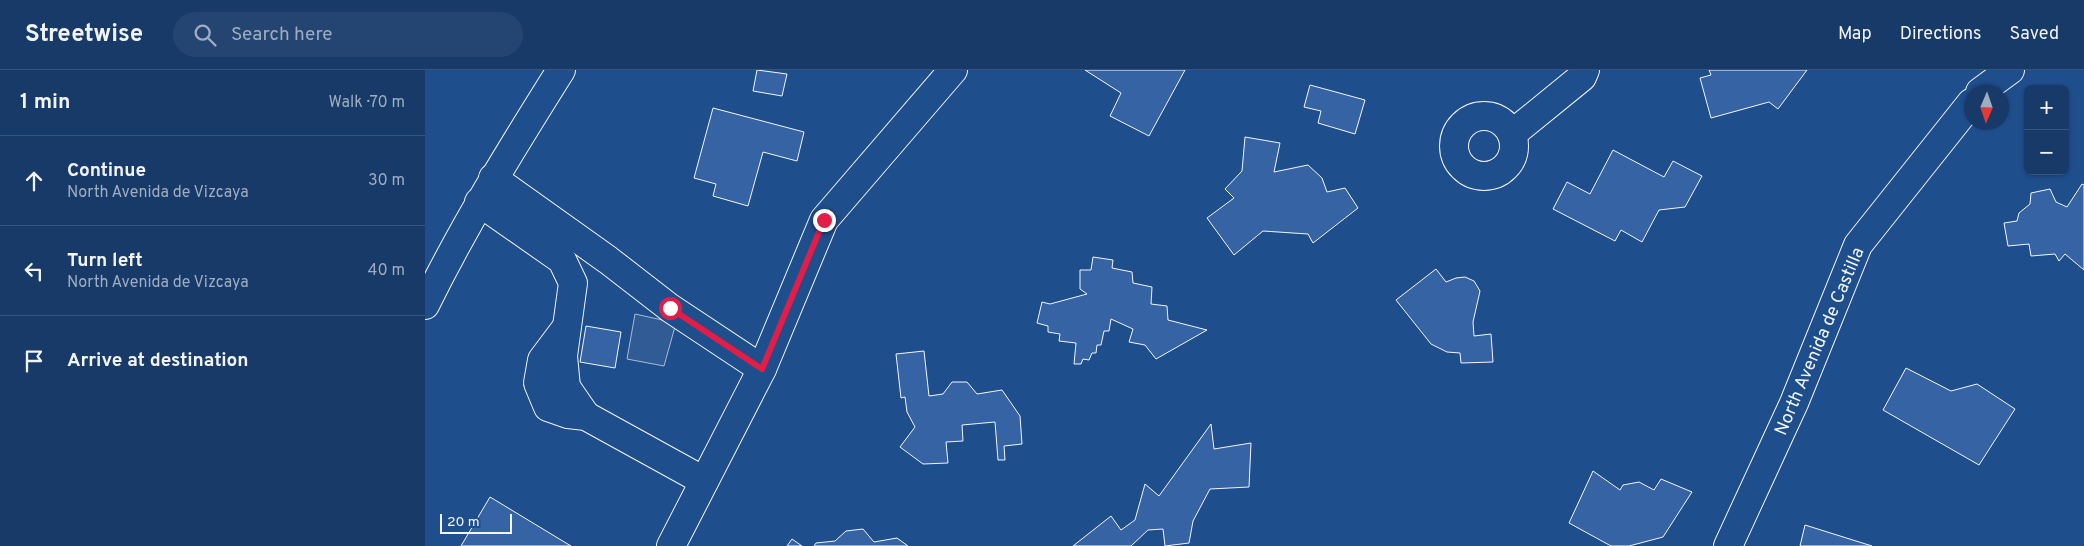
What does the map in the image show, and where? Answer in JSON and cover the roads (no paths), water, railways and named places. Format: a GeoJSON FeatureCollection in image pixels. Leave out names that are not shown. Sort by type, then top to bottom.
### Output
{"type":"FeatureCollection","features":[{"type":"Feature","properties":{"kind":"street"},"geometry":{"type":"LineString","coordinates":[[425,305],[456,242],[479,202],[561,70]]}},
{"type":"Feature","properties":{"kind":"street"},"geometry":{"type":"LineString","coordinates":[[671,546],[762,369],[824,220],[953,70]]}},
{"type":"Feature","properties":{"kind":"street"},"geometry":{"type":"LineString","coordinates":[[1512,134],[1582,77],[1585,70]]}},
{"type":"Feature","properties":{"kind":"street"},"geometry":{"type":"LineString","coordinates":[[1990,85],[2010,70]]}},
{"type":"Feature","properties":{"kind":"street","name":"North Avenida de Castilla"},"geometry":{"type":"LineString","coordinates":[[1729,546],[1794,403],[1858,245],[1964,113]]}},
{"type":"Feature","properties":{"kind":"street"},"geometry":{"type":"LineString","coordinates":[[493,178],[608,260],[670,308],[762,369]]}},
{"type":"Feature","properties":{"kind":"street"},"geometry":{"type":"LineString","coordinates":[[479,202],[562,260],[573,283],[563,356],[566,387],[586,416],[704,481]]}},
{"type":"Feature","properties":{"kind":"street"},"geometry":{"type":"LineString","coordinates":[[573,283],[608,260]]}}]}
